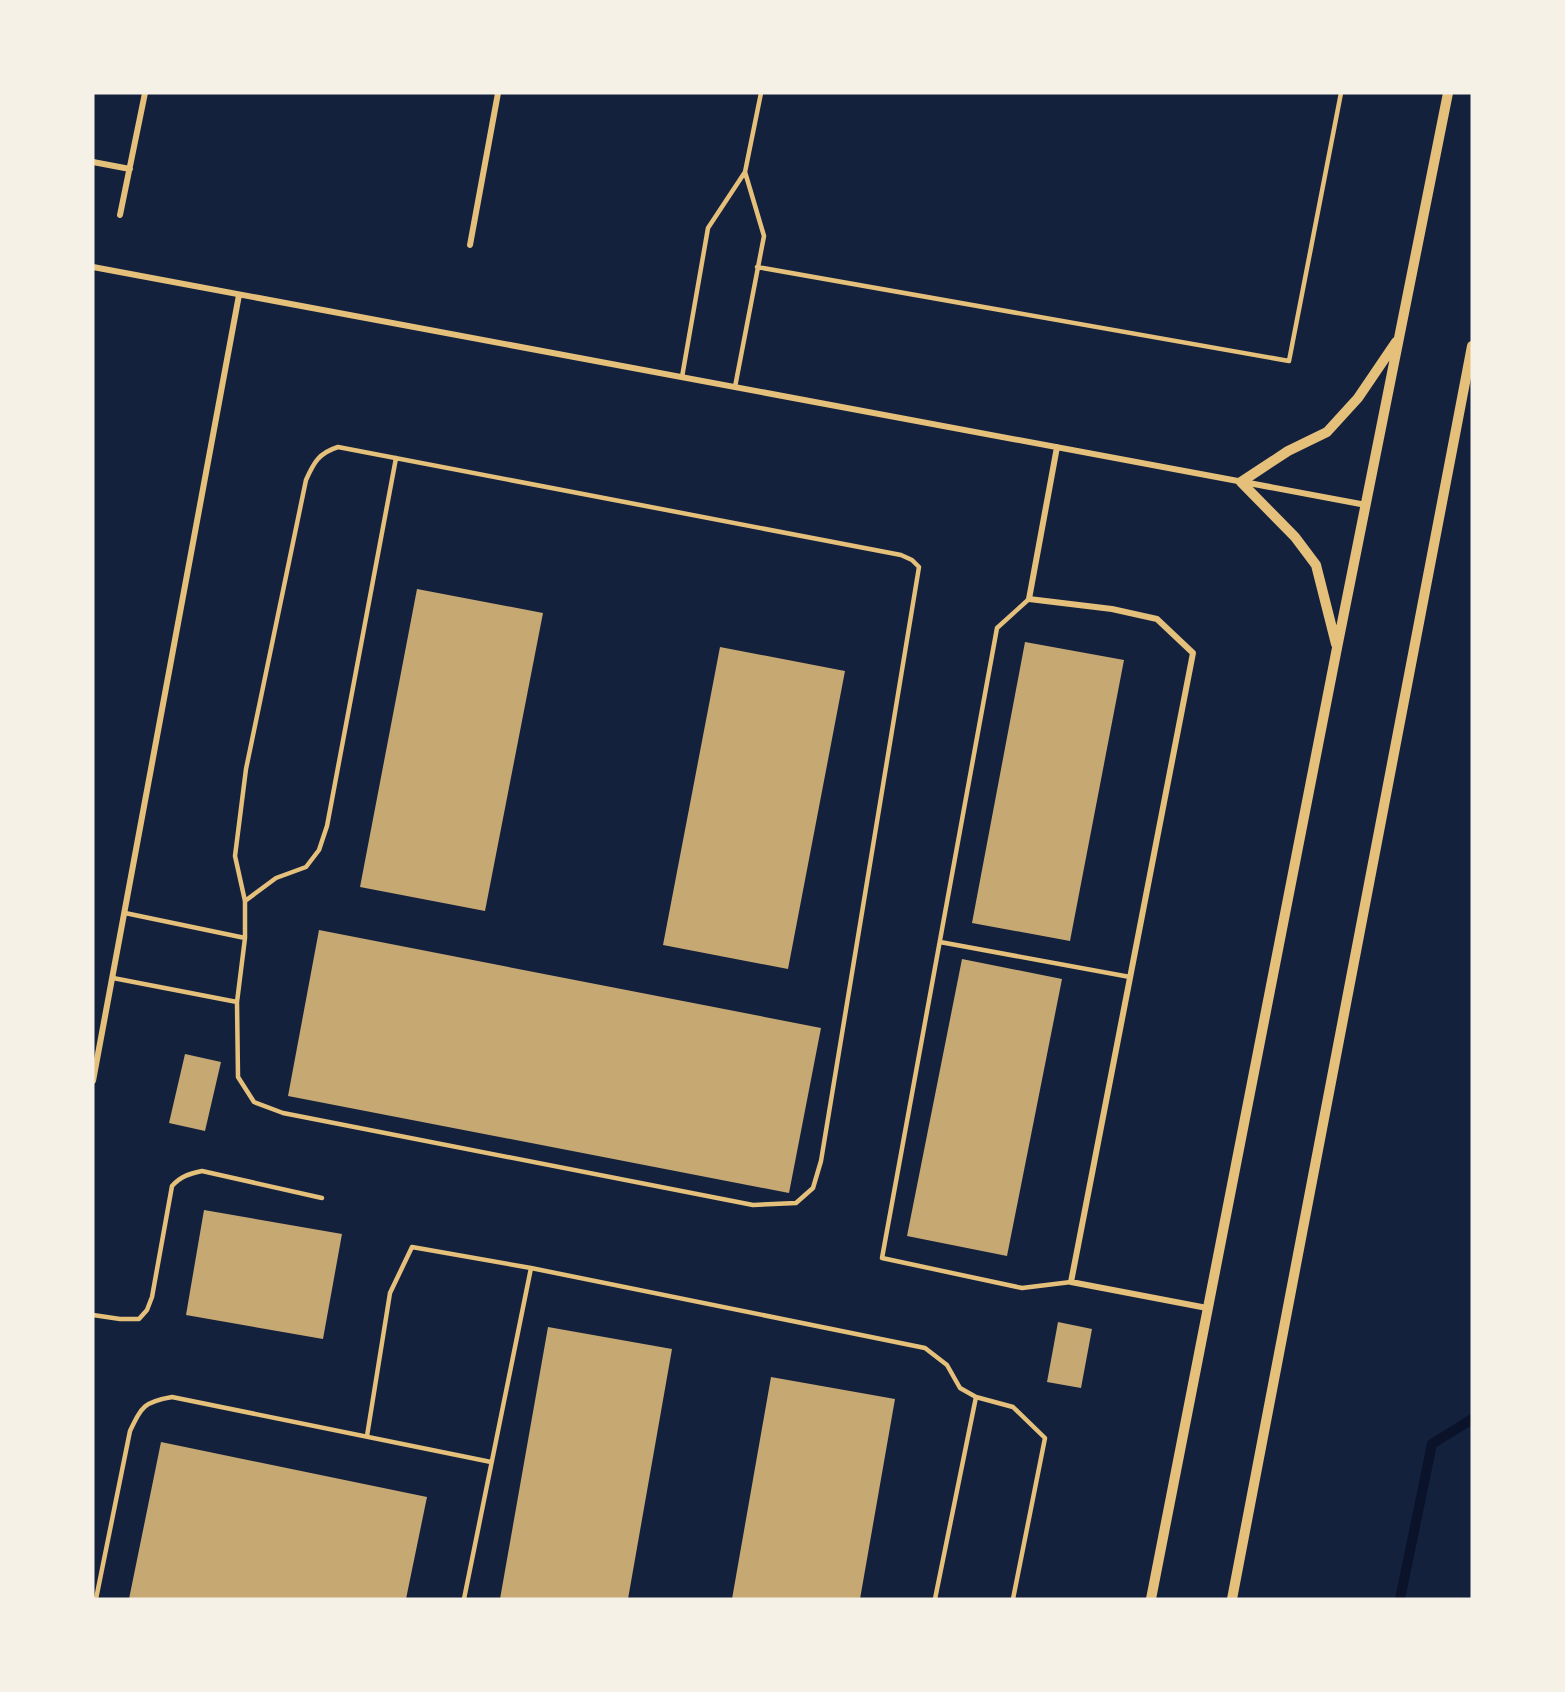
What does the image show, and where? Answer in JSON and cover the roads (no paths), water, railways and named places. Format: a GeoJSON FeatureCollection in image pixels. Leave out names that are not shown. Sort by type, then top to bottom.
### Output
{"type":"FeatureCollection","features":[{"type":"Feature","properties":{"kind":"street"},"geometry":{"type":"LineString","coordinates":[[120,215],[145,93]]}},
{"type":"Feature","properties":{"kind":"street"},"geometry":{"type":"LineString","coordinates":[[470,245],[498,93]]}},
{"type":"Feature","properties":{"kind":"street"},"geometry":{"type":"LineString","coordinates":[[1151,1599],[1448,93]]}},
{"type":"Feature","properties":{"kind":"street"},"geometry":{"type":"LineString","coordinates":[[93,162],[130,169]]}},
{"type":"Feature","properties":{"kind":"street"},"geometry":{"type":"LineString","coordinates":[[93,267],[1366,505]]}},
{"type":"Feature","properties":{"kind":"street"},"geometry":{"type":"LineString","coordinates":[[93,1081],[239,295]]}},
{"type":"Feature","properties":{"kind":"street"},"geometry":{"type":"LineString","coordinates":[[1241,482],[1288,451],[1327,432],[1358,398],[1400,336]]}},
{"type":"Feature","properties":{"kind":"street"},"geometry":{"type":"LineString","coordinates":[[1232,1599],[1472,346]]}},
{"type":"Feature","properties":{"kind":"street"},"geometry":{"type":"LineString","coordinates":[[1057,447],[1029,599],[1112,609],[1157,619],[1193,654],[1071,1282],[1207,1308]]}},
{"type":"Feature","properties":{"kind":"street"},"geometry":{"type":"LineString","coordinates":[[1241,482],[1295,537],[1316,565],[1337,648]]}},
{"type":"Feature","properties":{"kind":"lane"},"geometry":{"type":"LineString","coordinates":[[682,377],[708,228],[745,172],[760,93]]}},
{"type":"Feature","properties":{"kind":"lane"},"geometry":{"type":"LineString","coordinates":[[758,267],[1289,361],[1341,93]]}},
{"type":"Feature","properties":{"kind":"lane"},"geometry":{"type":"LineString","coordinates":[[735,387],[764,236],[745,172]]}},
{"type":"Feature","properties":{"kind":"lane"},"geometry":{"type":"LineString","coordinates":[[338,447],[396,458],[901,555],[912,560],[919,567],[821,1161],[813,1188],[796,1203],[753,1205],[283,1113],[254,1102],[238,1077],[237,1002],[245,938],[245,901],[235,856],[246,769],[306,480],[313,464],[326,451],[338,447]]}},
{"type":"Feature","properties":{"kind":"lane"},"geometry":{"type":"LineString","coordinates":[[245,901],[276,878],[306,867],[318,850],[327,826],[396,458]]}},
{"type":"Feature","properties":{"kind":"lane"},"geometry":{"type":"LineString","coordinates":[[1029,599],[997,628],[882,1258],[1022,1288],[1071,1282]]}},
{"type":"Feature","properties":{"kind":"lane"},"geometry":{"type":"LineString","coordinates":[[125,914],[245,938]]}},
{"type":"Feature","properties":{"kind":"lane"},"geometry":{"type":"LineString","coordinates":[[940,942],[1130,976]]}},
{"type":"Feature","properties":{"kind":"lane"},"geometry":{"type":"LineString","coordinates":[[113,978],[237,1002]]}},
{"type":"Feature","properties":{"kind":"lane"},"geometry":{"type":"LineString","coordinates":[[93,1315],[139,1319],[147,1310],[153,1297],[172,1186],[179,1178],[202,1171],[322,1198]]}},
{"type":"Feature","properties":{"kind":"lane"},"geometry":{"type":"LineString","coordinates":[[367,1436],[390,1293],[412,1248],[531,1268],[925,1348],[947,1365],[960,1388],[976,1397],[1013,1407],[1045,1438],[1013,1599]]}},
{"type":"Feature","properties":{"kind":"lane"},"geometry":{"type":"LineString","coordinates":[[464,1599],[531,1268]]}},
{"type":"Feature","properties":{"kind":"lane"},"geometry":{"type":"LineString","coordinates":[[96,1599],[130,1431],[141,1408],[156,1400],[172,1397],[491,1462]]}},
{"type":"Feature","properties":{"kind":"lane"},"geometry":{"type":"LineString","coordinates":[[934,1599],[976,1397]]}},
{"type":"Feature","properties":{"kind":"waterway"},"geometry":{"type":"LineString","coordinates":[[1400,1599],[1432,1444],[1472,1419]]}}]}
